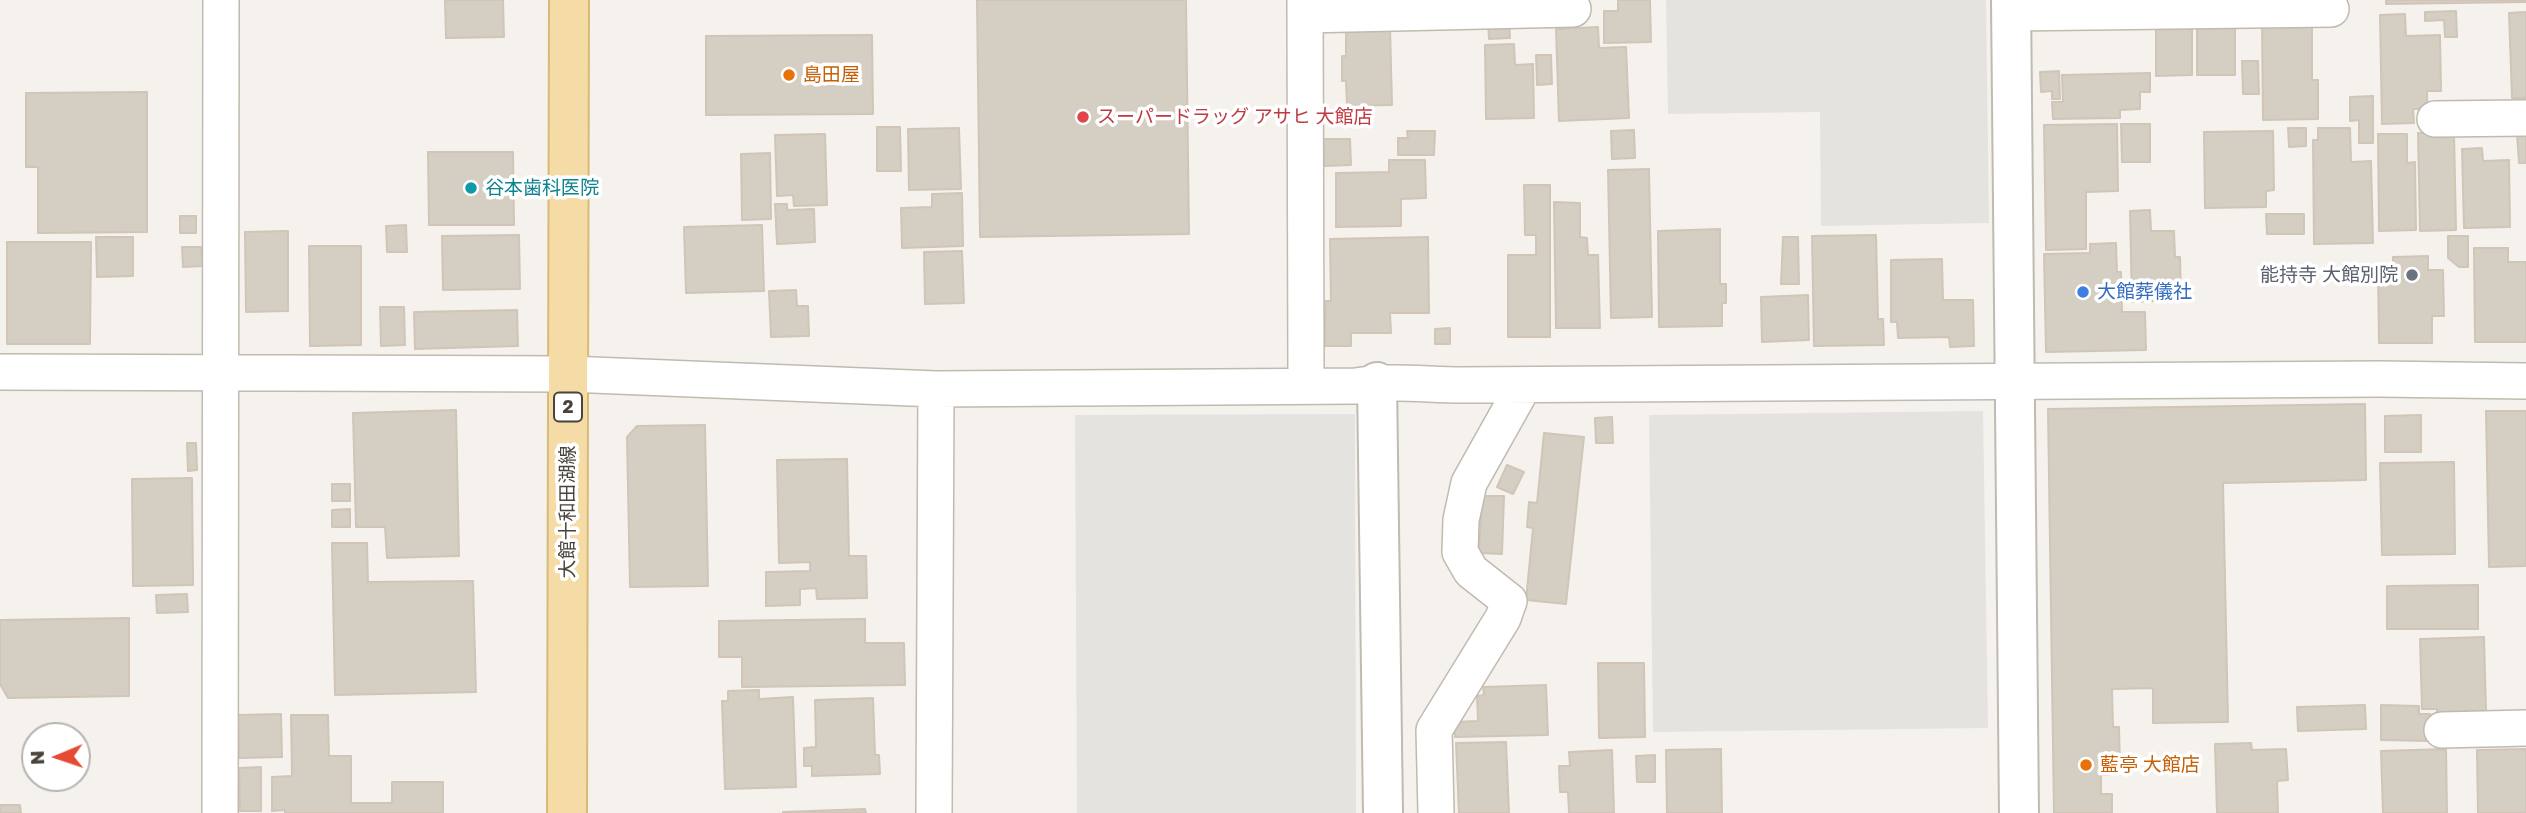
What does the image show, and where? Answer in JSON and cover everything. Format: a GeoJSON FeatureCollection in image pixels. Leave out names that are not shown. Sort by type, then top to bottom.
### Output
{"type":"FeatureCollection","features":[{"type":"Feature","properties":{"kind":"main road","name":"大館十和田湖線"},"geometry":{"type":"LineString","coordinates":[[567,813],[569,0]]}},
{"type":"Feature","properties":{"kind":"street"},"geometry":{"type":"LineString","coordinates":[[220,813],[221,0]]}},
{"type":"Feature","properties":{"kind":"street"},"geometry":{"type":"LineString","coordinates":[[2019,813],[2011,6],[2331,9]]}},
{"type":"Feature","properties":{"kind":"street"},"geometry":{"type":"LineString","coordinates":[[1306,385],[1305,8],[1573,9]]}},
{"type":"Feature","properties":{"kind":"street"},"geometry":{"type":"LineString","coordinates":[[2435,119],[2526,118]]}},
{"type":"Feature","properties":{"kind":"street"},"geometry":{"type":"LineString","coordinates":[[0,372],[568,374],[936,389],[1356,386],[1377,382],[1403,385],[1524,385],[2379,379],[2526,381]]}},
{"type":"Feature","properties":{"kind":"street"},"geometry":{"type":"LineString","coordinates":[[1377,382],[1383,813]]}},
{"type":"Feature","properties":{"kind":"street"},"geometry":{"type":"LineString","coordinates":[[1436,813],[1434,730],[1503,618],[1509,601],[1471,570],[1460,552],[1461,520],[1469,483],[1524,385]]}},
{"type":"Feature","properties":{"kind":"street"},"geometry":{"type":"LineString","coordinates":[[934,813],[936,389]]}},
{"type":"Feature","properties":{"kind":"street"},"geometry":{"type":"LineString","coordinates":[[2442,730],[2526,728]]}},
{"type":"Feature","properties":{"kind":"shaded area"},"geometry":{"type":"Polygon","coordinates":[[[1666,0],[1986,0],[1989,223],[1821,226],[1820,112],[1668,114],[1666,0]]]}},
{"type":"Feature","properties":{"kind":"shaded area"},"geometry":{"type":"Polygon","coordinates":[[[1983,411],[1988,728],[1653,732],[1649,415],[1983,411]]]}},
{"type":"Feature","properties":{"kind":"shaded area"},"geometry":{"type":"Polygon","coordinates":[[[1355,414],[1356,813],[1077,813],[1075,415],[1355,414]]]}},
{"type":"Feature","properties":{"kind":"building"},"geometry":{"type":"Polygon","coordinates":[[[445,0],[503,0],[504,37],[446,38],[445,0]]]}},
{"type":"Feature","properties":{"kind":"building","name":"スーパードラッグ アサヒ 大館店"},"geometry":{"type":"Polygon","coordinates":[[[977,0],[1186,0],[1189,234],[980,237],[977,0]]]}},
{"type":"Feature","properties":{"kind":"building"},"geometry":{"type":"Polygon","coordinates":[[[1618,0],[1650,0],[1651,42],[1604,43],[1604,11],[1618,11],[1618,0]]]}},
{"type":"Feature","properties":{"kind":"building"},"geometry":{"type":"Polygon","coordinates":[[[2386,0],[2526,0],[2526,2],[2386,4],[2386,0]]]}},
{"type":"Feature","properties":{"kind":"building"},"geometry":{"type":"Polygon","coordinates":[[[2456,11],[2457,37],[2445,37],[2444,20],[2425,21],[2425,12],[2456,11]]]}},
{"type":"Feature","properties":{"kind":"building"},"geometry":{"type":"Polygon","coordinates":[[[2526,12],[2526,98],[2512,98],[2509,13],[2526,12]]]}},
{"type":"Feature","properties":{"kind":"building"},"geometry":{"type":"Polygon","coordinates":[[[2405,14],[2406,36],[2440,35],[2441,91],[2427,91],[2427,109],[2413,109],[2414,123],[2382,124],[2380,15],[2405,14]]]}},
{"type":"Feature","properties":{"kind":"building"},"geometry":{"type":"Polygon","coordinates":[[[1488,20],[1509,20],[1510,38],[1489,39],[1488,20]]]}},
{"type":"Feature","properties":{"kind":"building"},"geometry":{"type":"Polygon","coordinates":[[[2262,20],[2312,26],[2312,80],[2318,80],[2318,119],[2263,120],[2262,20]]]}},
{"type":"Feature","properties":{"kind":"building"},"geometry":{"type":"Polygon","coordinates":[[[2156,26],[2192,27],[2192,75],[2156,76],[2156,26]]]}},
{"type":"Feature","properties":{"kind":"building"},"geometry":{"type":"Polygon","coordinates":[[[2197,26],[2235,26],[2235,75],[2197,75],[2197,26]]]}},
{"type":"Feature","properties":{"kind":"building"},"geometry":{"type":"Polygon","coordinates":[[[1390,27],[1392,105],[1347,106],[1346,81],[1342,81],[1342,56],[1346,56],[1346,28],[1390,27]]]}},
{"type":"Feature","properties":{"kind":"building"},"geometry":{"type":"Polygon","coordinates":[[[1598,27],[1599,48],[1626,47],[1629,118],[1559,121],[1556,29],[1598,27]]]}},
{"type":"Feature","properties":{"kind":"building","name":"島田屋"},"geometry":{"type":"Polygon","coordinates":[[[872,35],[873,114],[706,115],[706,36],[872,35]]]}},
{"type":"Feature","properties":{"kind":"building"},"geometry":{"type":"Polygon","coordinates":[[[1514,44],[1515,65],[1533,64],[1534,118],[1486,119],[1485,45],[1514,44]]]}},
{"type":"Feature","properties":{"kind":"building"},"geometry":{"type":"Polygon","coordinates":[[[1536,55],[1551,55],[1552,84],[1537,85],[1536,55]]]}},
{"type":"Feature","properties":{"kind":"building"},"geometry":{"type":"Polygon","coordinates":[[[2242,61],[2258,61],[2259,94],[2243,94],[2242,61]]]}},
{"type":"Feature","properties":{"kind":"building"},"geometry":{"type":"Polygon","coordinates":[[[2059,71],[2060,99],[2052,99],[2052,91],[2041,92],[2040,72],[2059,71]]]}},
{"type":"Feature","properties":{"kind":"building"},"geometry":{"type":"Polygon","coordinates":[[[2150,73],[2150,92],[2140,92],[2140,109],[2120,110],[2120,118],[2053,119],[2052,102],[2063,102],[2062,75],[2150,73]]]}},
{"type":"Feature","properties":{"kind":"building"},"geometry":{"type":"Polygon","coordinates":[[[147,92],[147,232],[38,233],[38,167],[26,167],[26,93],[147,92]]]}},
{"type":"Feature","properties":{"kind":"building"},"geometry":{"type":"Polygon","coordinates":[[[2373,96],[2373,143],[2359,143],[2359,120],[2350,121],[2350,97],[2373,96]]]}},
{"type":"Feature","properties":{"kind":"building"},"geometry":{"type":"Polygon","coordinates":[[[2117,124],[2118,191],[2086,192],[2086,249],[2046,250],[2044,125],[2117,124]]]}},
{"type":"Feature","properties":{"kind":"building"},"geometry":{"type":"Polygon","coordinates":[[[2121,124],[2150,124],[2150,162],[2122,162],[2121,124]]]}},
{"type":"Feature","properties":{"kind":"building"},"geometry":{"type":"Polygon","coordinates":[[[877,127],[900,127],[901,171],[877,171],[877,127]]]}},
{"type":"Feature","properties":{"kind":"building"},"geometry":{"type":"Polygon","coordinates":[[[959,128],[961,189],[909,190],[908,129],[959,128]]]}},
{"type":"Feature","properties":{"kind":"building"},"geometry":{"type":"Polygon","coordinates":[[[2288,128],[2306,128],[2306,146],[2289,147],[2288,128]]]}},
{"type":"Feature","properties":{"kind":"building"},"geometry":{"type":"Polygon","coordinates":[[[2318,128],[2350,128],[2351,162],[2371,161],[2373,243],[2314,244],[2313,140],[2318,140],[2318,128]]]}},
{"type":"Feature","properties":{"kind":"building"},"geometry":{"type":"Polygon","coordinates":[[[1634,130],[1635,158],[1612,159],[1611,131],[1634,130]]]}},
{"type":"Feature","properties":{"kind":"building"},"geometry":{"type":"Polygon","coordinates":[[[1407,131],[1435,131],[1434,155],[1398,155],[1398,138],[1408,138],[1407,131]]]}},
{"type":"Feature","properties":{"kind":"building"},"geometry":{"type":"Polygon","coordinates":[[[2273,131],[2274,190],[2266,191],[2266,207],[2205,208],[2204,132],[2273,131]]]}},
{"type":"Feature","properties":{"kind":"building"},"geometry":{"type":"Polygon","coordinates":[[[2454,132],[2456,230],[2420,231],[2418,133],[2454,132]]]}},
{"type":"Feature","properties":{"kind":"building"},"geometry":{"type":"Polygon","coordinates":[[[2526,133],[2526,163],[2519,163],[2517,134],[2526,133]]]}},
{"type":"Feature","properties":{"kind":"building"},"geometry":{"type":"Polygon","coordinates":[[[825,134],[827,205],[794,206],[793,195],[777,196],[775,135],[825,134]]]}},
{"type":"Feature","properties":{"kind":"building"},"geometry":{"type":"Polygon","coordinates":[[[2378,134],[2407,134],[2407,163],[2415,162],[2416,230],[2379,231],[2378,134]]]}},
{"type":"Feature","properties":{"kind":"building"},"geometry":{"type":"Polygon","coordinates":[[[1323,139],[1350,139],[1351,165],[1324,166],[1323,139]]]}},
{"type":"Feature","properties":{"kind":"building"},"geometry":{"type":"Polygon","coordinates":[[[2482,148],[2483,161],[2509,160],[2510,227],[2464,228],[2462,149],[2482,148]]]}},
{"type":"Feature","properties":{"kind":"building","name":"谷本歯科医院"},"geometry":{"type":"Polygon","coordinates":[[[428,152],[513,152],[514,225],[429,225],[428,152]]]}},
{"type":"Feature","properties":{"kind":"building"},"geometry":{"type":"Polygon","coordinates":[[[770,153],[771,219],[742,220],[741,154],[770,153]]]}},
{"type":"Feature","properties":{"kind":"building"},"geometry":{"type":"Polygon","coordinates":[[[1389,160],[1425,160],[1426,198],[1401,199],[1401,226],[1336,227],[1336,173],[1389,172],[1389,160]]]}},
{"type":"Feature","properties":{"kind":"building"},"geometry":{"type":"Polygon","coordinates":[[[1649,169],[1652,317],[1611,318],[1608,170],[1649,169]]]}},
{"type":"Feature","properties":{"kind":"building"},"geometry":{"type":"Polygon","coordinates":[[[1524,185],[1550,185],[1550,337],[1508,337],[1508,255],[1536,255],[1536,235],[1525,235],[1524,185]]]}},
{"type":"Feature","properties":{"kind":"building"},"geometry":{"type":"Polygon","coordinates":[[[962,193],[963,246],[902,248],[901,208],[932,207],[932,194],[962,193]]]}},
{"type":"Feature","properties":{"kind":"building"},"geometry":{"type":"Polygon","coordinates":[[[1554,202],[1580,203],[1580,237],[1587,238],[1588,255],[1598,255],[1600,328],[1556,328],[1554,202]]]}},
{"type":"Feature","properties":{"kind":"building"},"geometry":{"type":"Polygon","coordinates":[[[775,204],[787,204],[787,210],[814,209],[815,242],[777,244],[775,204]]]}},
{"type":"Feature","properties":{"kind":"building"},"geometry":{"type":"Polygon","coordinates":[[[2150,210],[2151,231],[2174,231],[2175,257],[2180,257],[2181,300],[2132,302],[2130,211],[2150,210]]]}},
{"type":"Feature","properties":{"kind":"building"},"geometry":{"type":"Polygon","coordinates":[[[2266,214],[2304,214],[2304,234],[2267,234],[2266,214]]]}},
{"type":"Feature","properties":{"kind":"building"},"geometry":{"type":"Polygon","coordinates":[[[180,216],[196,216],[196,233],[180,233],[180,216]]]}},
{"type":"Feature","properties":{"kind":"building"},"geometry":{"type":"Polygon","coordinates":[[[406,225],[407,252],[387,252],[386,226],[406,225]]]}},
{"type":"Feature","properties":{"kind":"building"},"geometry":{"type":"Polygon","coordinates":[[[762,225],[764,291],[686,293],[684,227],[762,225]]]}},
{"type":"Feature","properties":{"kind":"building"},"geometry":{"type":"Polygon","coordinates":[[[1720,229],[1720,284],[1726,284],[1726,303],[1722,303],[1722,326],[1659,327],[1658,231],[1720,229]]]}},
{"type":"Feature","properties":{"kind":"building"},"geometry":{"type":"Polygon","coordinates":[[[288,231],[288,311],[246,312],[245,232],[288,231]]]}},
{"type":"Feature","properties":{"kind":"building"},"geometry":{"type":"Polygon","coordinates":[[[519,235],[520,289],[443,290],[442,236],[519,235]]]}},
{"type":"Feature","properties":{"kind":"building"},"geometry":{"type":"Polygon","coordinates":[[[1876,235],[1878,319],[1883,319],[1884,345],[1814,346],[1812,236],[1876,235]]]}},
{"type":"Feature","properties":{"kind":"building"},"geometry":{"type":"Polygon","coordinates":[[[2448,236],[2468,236],[2468,267],[2459,267],[2448,258],[2448,236]]]}},
{"type":"Feature","properties":{"kind":"building"},"geometry":{"type":"Polygon","coordinates":[[[96,237],[133,237],[133,276],[97,277],[96,237]]]}},
{"type":"Feature","properties":{"kind":"building"},"geometry":{"type":"Polygon","coordinates":[[[1428,237],[1429,313],[1390,313],[1391,333],[1351,333],[1351,346],[1325,346],[1325,301],[1331,301],[1330,239],[1428,237]]]}},
{"type":"Feature","properties":{"kind":"building"},"geometry":{"type":"Polygon","coordinates":[[[1783,237],[1798,237],[1799,284],[1781,284],[1783,237]]]}},
{"type":"Feature","properties":{"kind":"building"},"geometry":{"type":"Polygon","coordinates":[[[7,242],[91,242],[90,344],[7,344],[7,242]]]}},
{"type":"Feature","properties":{"kind":"building","name":"大館葬儀社"},"geometry":{"type":"Polygon","coordinates":[[[2116,243],[2117,272],[2121,272],[2122,312],[2145,312],[2146,350],[2046,352],[2044,254],[2090,253],[2090,244],[2116,243]]]}},
{"type":"Feature","properties":{"kind":"building"},"geometry":{"type":"Polygon","coordinates":[[[309,246],[361,246],[361,345],[310,346],[309,246]]]}},
{"type":"Feature","properties":{"kind":"building"},"geometry":{"type":"Polygon","coordinates":[[[182,247],[201,247],[203,266],[183,267],[182,247]]]}},
{"type":"Feature","properties":{"kind":"building"},"geometry":{"type":"Polygon","coordinates":[[[2474,248],[2508,248],[2508,262],[2526,262],[2526,342],[2475,342],[2474,248]]]}},
{"type":"Feature","properties":{"kind":"building"},"geometry":{"type":"Polygon","coordinates":[[[962,251],[964,303],[925,304],[924,252],[962,251]]]}},
{"type":"Feature","properties":{"kind":"building"},"geometry":{"type":"Polygon","coordinates":[[[2428,256],[2428,270],[2443,270],[2444,316],[2432,316],[2432,343],[2379,343],[2378,269],[2393,269],[2393,257],[2428,256]]]}},
{"type":"Feature","properties":{"kind":"building"},"geometry":{"type":"Polygon","coordinates":[[[1942,259],[1943,300],[1973,300],[1974,346],[1950,347],[1949,337],[1898,338],[1897,322],[1891,322],[1891,260],[1942,259]]]}},
{"type":"Feature","properties":{"kind":"building"},"geometry":{"type":"Polygon","coordinates":[[[796,290],[797,306],[808,306],[809,336],[771,337],[769,291],[796,290]]]}},
{"type":"Feature","properties":{"kind":"building"},"geometry":{"type":"Polygon","coordinates":[[[1808,295],[1809,340],[1762,342],[1761,297],[1808,295]]]}},
{"type":"Feature","properties":{"kind":"building"},"geometry":{"type":"Polygon","coordinates":[[[380,307],[404,307],[405,345],[381,346],[380,307]]]}},
{"type":"Feature","properties":{"kind":"building"},"geometry":{"type":"Polygon","coordinates":[[[517,310],[518,346],[415,349],[414,312],[517,310]]]}},
{"type":"Feature","properties":{"kind":"building"},"geometry":{"type":"Polygon","coordinates":[[[1450,328],[1450,344],[1435,344],[1435,329],[1450,328]]]}},
{"type":"Feature","properties":{"kind":"building"},"geometry":{"type":"Polygon","coordinates":[[[2365,404],[2366,480],[2223,483],[2228,722],[2153,723],[2153,688],[2112,689],[2113,727],[2119,727],[2120,768],[2109,775],[2101,775],[2101,794],[2112,794],[2112,813],[2054,813],[2048,409],[2365,404]]]}},
{"type":"Feature","properties":{"kind":"building"},"geometry":{"type":"Polygon","coordinates":[[[456,410],[459,556],[387,558],[385,527],[356,527],[353,413],[456,410]]]}},
{"type":"Feature","properties":{"kind":"building"},"geometry":{"type":"Polygon","coordinates":[[[2486,411],[2526,411],[2526,566],[2489,567],[2486,411]]]}},
{"type":"Feature","properties":{"kind":"building"},"geometry":{"type":"Polygon","coordinates":[[[2421,415],[2421,452],[2385,452],[2385,416],[2421,415]]]}},
{"type":"Feature","properties":{"kind":"building"},"geometry":{"type":"Polygon","coordinates":[[[1612,417],[1613,443],[1596,443],[1595,418],[1612,417]]]}},
{"type":"Feature","properties":{"kind":"building"},"geometry":{"type":"Polygon","coordinates":[[[705,425],[708,586],[630,587],[627,437],[637,426],[705,425]]]}},
{"type":"Feature","properties":{"kind":"building"},"geometry":{"type":"Polygon","coordinates":[[[1544,433],[1584,437],[1566,604],[1526,600],[1533,528],[1527,527],[1529,502],[1537,503],[1544,433]]]}},
{"type":"Feature","properties":{"kind":"building"},"geometry":{"type":"Polygon","coordinates":[[[187,443],[196,443],[197,470],[188,471],[187,443]]]}},
{"type":"Feature","properties":{"kind":"building"},"geometry":{"type":"Polygon","coordinates":[[[847,459],[849,556],[866,556],[867,598],[817,599],[816,588],[800,589],[800,605],[766,606],[766,572],[810,571],[810,562],[779,563],[777,460],[847,459]]]}},
{"type":"Feature","properties":{"kind":"building"},"geometry":{"type":"Polygon","coordinates":[[[2454,462],[2455,554],[2382,555],[2380,463],[2454,462]]]}},
{"type":"Feature","properties":{"kind":"building"},"geometry":{"type":"Polygon","coordinates":[[[1507,465],[1524,472],[1513,494],[1497,487],[1507,465]]]}},
{"type":"Feature","properties":{"kind":"building"},"geometry":{"type":"Polygon","coordinates":[[[192,478],[193,585],[133,586],[132,479],[192,478]]]}},
{"type":"Feature","properties":{"kind":"building"},"geometry":{"type":"Polygon","coordinates":[[[332,484],[350,484],[350,501],[332,501],[332,484]]]}},
{"type":"Feature","properties":{"kind":"building"},"geometry":{"type":"Polygon","coordinates":[[[1482,496],[1504,496],[1502,554],[1479,553],[1482,496]]]}},
{"type":"Feature","properties":{"kind":"building"},"geometry":{"type":"Polygon","coordinates":[[[350,509],[350,527],[332,527],[332,510],[350,509]]]}},
{"type":"Feature","properties":{"kind":"building"},"geometry":{"type":"Polygon","coordinates":[[[332,543],[367,543],[368,582],[473,581],[476,692],[335,695],[332,543]]]}},
{"type":"Feature","properties":{"kind":"building"},"geometry":{"type":"Polygon","coordinates":[[[2478,585],[2478,629],[2387,629],[2387,586],[2478,585]]]}},
{"type":"Feature","properties":{"kind":"building"},"geometry":{"type":"Polygon","coordinates":[[[187,594],[188,612],[157,613],[156,595],[187,594]]]}},
{"type":"Feature","properties":{"kind":"building"},"geometry":{"type":"Polygon","coordinates":[[[129,618],[129,696],[8,698],[0,684],[0,620],[129,618]]]}},
{"type":"Feature","properties":{"kind":"building"},"geometry":{"type":"Polygon","coordinates":[[[865,619],[865,643],[904,643],[905,685],[742,687],[742,657],[719,657],[719,621],[865,619]]]}},
{"type":"Feature","properties":{"kind":"building"},"geometry":{"type":"Polygon","coordinates":[[[2484,637],[2486,712],[2437,720],[2437,709],[2422,709],[2420,639],[2484,637]]]}},
{"type":"Feature","properties":{"kind":"building"},"geometry":{"type":"Polygon","coordinates":[[[1598,663],[1644,663],[1645,737],[1599,738],[1598,663]]]}},
{"type":"Feature","properties":{"kind":"building"},"geometry":{"type":"Polygon","coordinates":[[[1546,685],[1548,735],[1455,737],[1455,722],[1478,721],[1477,696],[1484,695],[1483,687],[1546,685]]]}},
{"type":"Feature","properties":{"kind":"building"},"geometry":{"type":"Polygon","coordinates":[[[759,690],[759,699],[793,697],[796,787],[725,789],[722,701],[728,701],[728,691],[759,690]]]}},
{"type":"Feature","properties":{"kind":"building"},"geometry":{"type":"Polygon","coordinates":[[[873,698],[875,755],[879,755],[880,774],[812,776],[812,766],[804,766],[804,748],[816,747],[815,700],[873,698]]]}},
{"type":"Feature","properties":{"kind":"building"},"geometry":{"type":"Polygon","coordinates":[[[2365,705],[2366,729],[2298,731],[2297,707],[2365,705]]]}},
{"type":"Feature","properties":{"kind":"building"},"geometry":{"type":"Polygon","coordinates":[[[2381,705],[2419,706],[2419,714],[2430,714],[2429,741],[2381,740],[2381,705]]]}},
{"type":"Feature","properties":{"kind":"building"},"geometry":{"type":"Polygon","coordinates":[[[281,714],[282,757],[239,758],[238,715],[281,714]]]}},
{"type":"Feature","properties":{"kind":"building"},"geometry":{"type":"Polygon","coordinates":[[[291,715],[328,715],[329,756],[351,756],[351,803],[392,803],[392,782],[443,782],[443,813],[272,811],[272,777],[292,776],[291,715]]]}},
{"type":"Feature","properties":{"kind":"building"},"geometry":{"type":"Polygon","coordinates":[[[1506,742],[1509,813],[1459,813],[1456,743],[1506,742]]]}},
{"type":"Feature","properties":{"kind":"building"},"geometry":{"type":"Polygon","coordinates":[[[2251,743],[2252,750],[2286,749],[2288,780],[2277,781],[2278,813],[2217,813],[2215,744],[2251,743]]]}},
{"type":"Feature","properties":{"kind":"building"},"geometry":{"type":"Polygon","coordinates":[[[1721,749],[1722,813],[1667,813],[1666,750],[1721,749]]]}},
{"type":"Feature","properties":{"kind":"building"},"geometry":{"type":"Polygon","coordinates":[[[2446,749],[2447,813],[2383,813],[2381,751],[2446,749]]]}},
{"type":"Feature","properties":{"kind":"building"},"geometry":{"type":"Polygon","coordinates":[[[2526,749],[2526,813],[2478,813],[2477,750],[2526,749]]]}},
{"type":"Feature","properties":{"kind":"building"},"geometry":{"type":"Polygon","coordinates":[[[1612,750],[1614,813],[1569,813],[1568,792],[1560,792],[1559,766],[1570,766],[1569,752],[1612,750]]]}},
{"type":"Feature","properties":{"kind":"building"},"geometry":{"type":"Polygon","coordinates":[[[1655,755],[1655,782],[1637,782],[1636,756],[1655,755]]]}},
{"type":"Feature","properties":{"kind":"building"},"geometry":{"type":"Polygon","coordinates":[[[261,767],[261,811],[240,811],[239,768],[261,767]]]}},
{"type":"Feature","properties":{"kind":"building"},"geometry":{"type":"Polygon","coordinates":[[[0,805],[20,805],[21,813],[0,813],[0,805]]]}},
{"type":"Feature","properties":{"kind":"building"},"geometry":{"type":"Polygon","coordinates":[[[865,809],[866,813],[783,813],[783,812],[865,809]]]}},
{"type":"Feature","properties":{"kind":"place","name":"島田屋"},"geometry":{"type":"Point","coordinates":[789,75]}},
{"type":"Feature","properties":{"kind":"place","name":"スーパードラッグ アサヒ 大館店"},"geometry":{"type":"Point","coordinates":[1083,117]}},
{"type":"Feature","properties":{"kind":"place","name":"谷本歯科医院"},"geometry":{"type":"Point","coordinates":[471,188]}},
{"type":"Feature","properties":{"kind":"place","name":"能持寺 大館別院"},"geometry":{"type":"Point","coordinates":[2412,275]}},
{"type":"Feature","properties":{"kind":"place","name":"大館葬儀社"},"geometry":{"type":"Point","coordinates":[2083,292]}},
{"type":"Feature","properties":{"kind":"place","name":"藍亭 大館店"},"geometry":{"type":"Point","coordinates":[2086,765]}}]}
